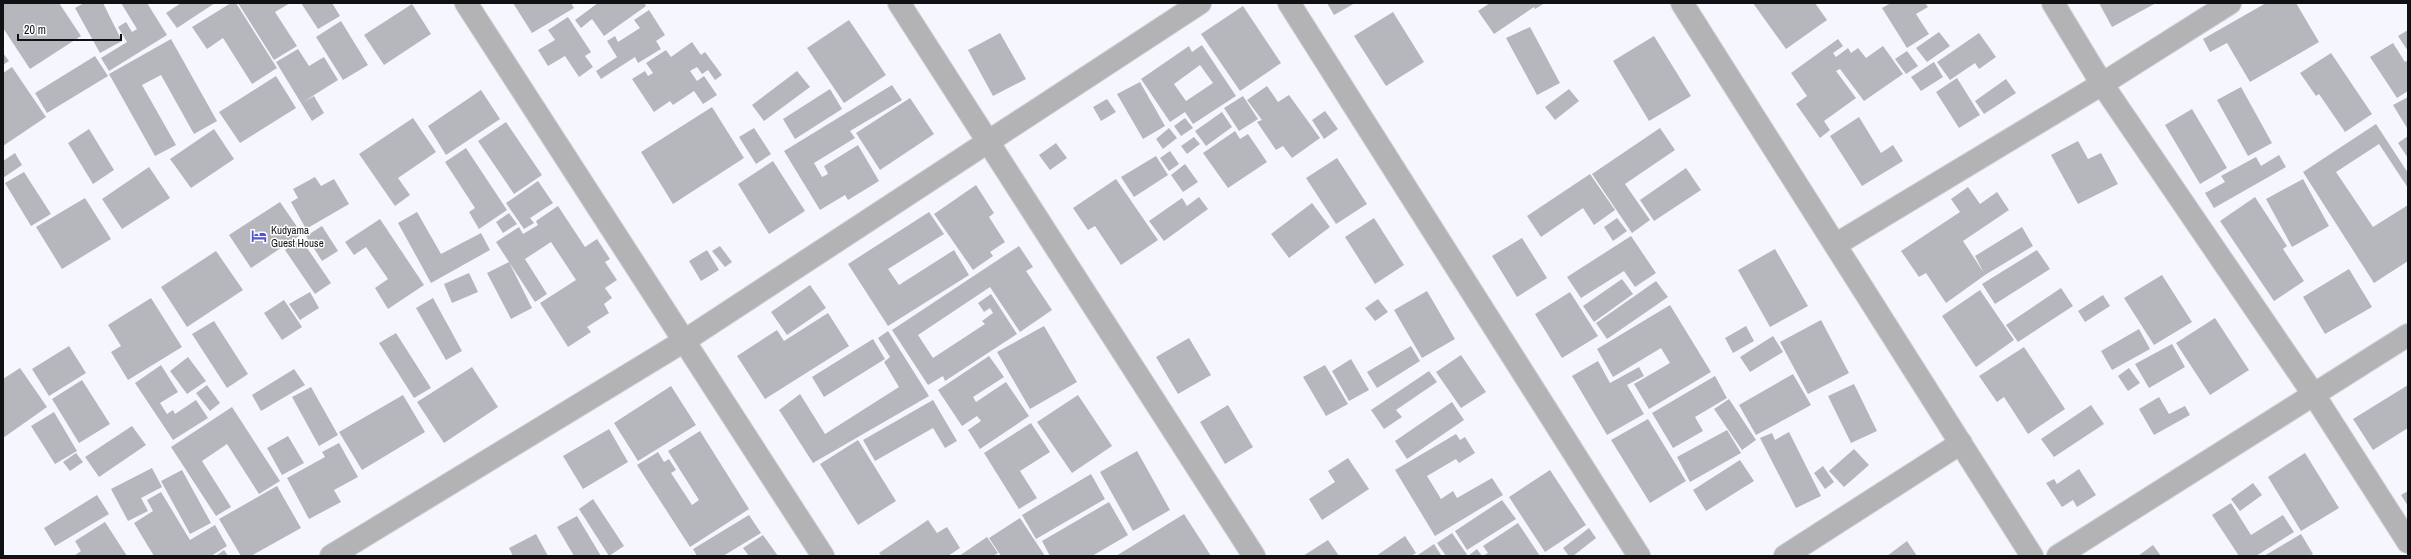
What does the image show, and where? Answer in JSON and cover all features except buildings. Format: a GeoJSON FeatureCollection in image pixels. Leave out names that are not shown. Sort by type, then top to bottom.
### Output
{"type":"FeatureCollection","features":[{"type":"Feature","properties":{"kind":"street"},"geometry":{"type":"LineString","coordinates":[[466,3],[823,556]]}},
{"type":"Feature","properties":{"kind":"street"},"geometry":{"type":"LineString","coordinates":[[899,3],[1254,556]]}},
{"type":"Feature","properties":{"kind":"street"},"geometry":{"type":"LineString","coordinates":[[331,556],[684,341],[1200,3]]}},
{"type":"Feature","properties":{"kind":"street"},"geometry":{"type":"LineString","coordinates":[[1289,3],[1639,556]]}},
{"type":"Feature","properties":{"kind":"street"},"geometry":{"type":"LineString","coordinates":[[1682,3],[2032,556]]}},
{"type":"Feature","properties":{"kind":"street"},"geometry":{"type":"LineString","coordinates":[[2053,3],[2102,84],[2314,396],[2408,542]]}},
{"type":"Feature","properties":{"kind":"street"},"geometry":{"type":"LineString","coordinates":[[1835,245],[2102,84],[2230,3]]}},
{"type":"Feature","properties":{"kind":"street"},"geometry":{"type":"LineString","coordinates":[[2058,556],[2314,396],[2408,335]]}},
{"type":"Feature","properties":{"kind":"street"},"geometry":{"type":"LineString","coordinates":[[1785,556],[1961,443]]}},
{"type":"Feature","properties":{"kind":"place","name":"Kudyama Guest House"},"geometry":{"type":"Point","coordinates":[259,236]}}]}
